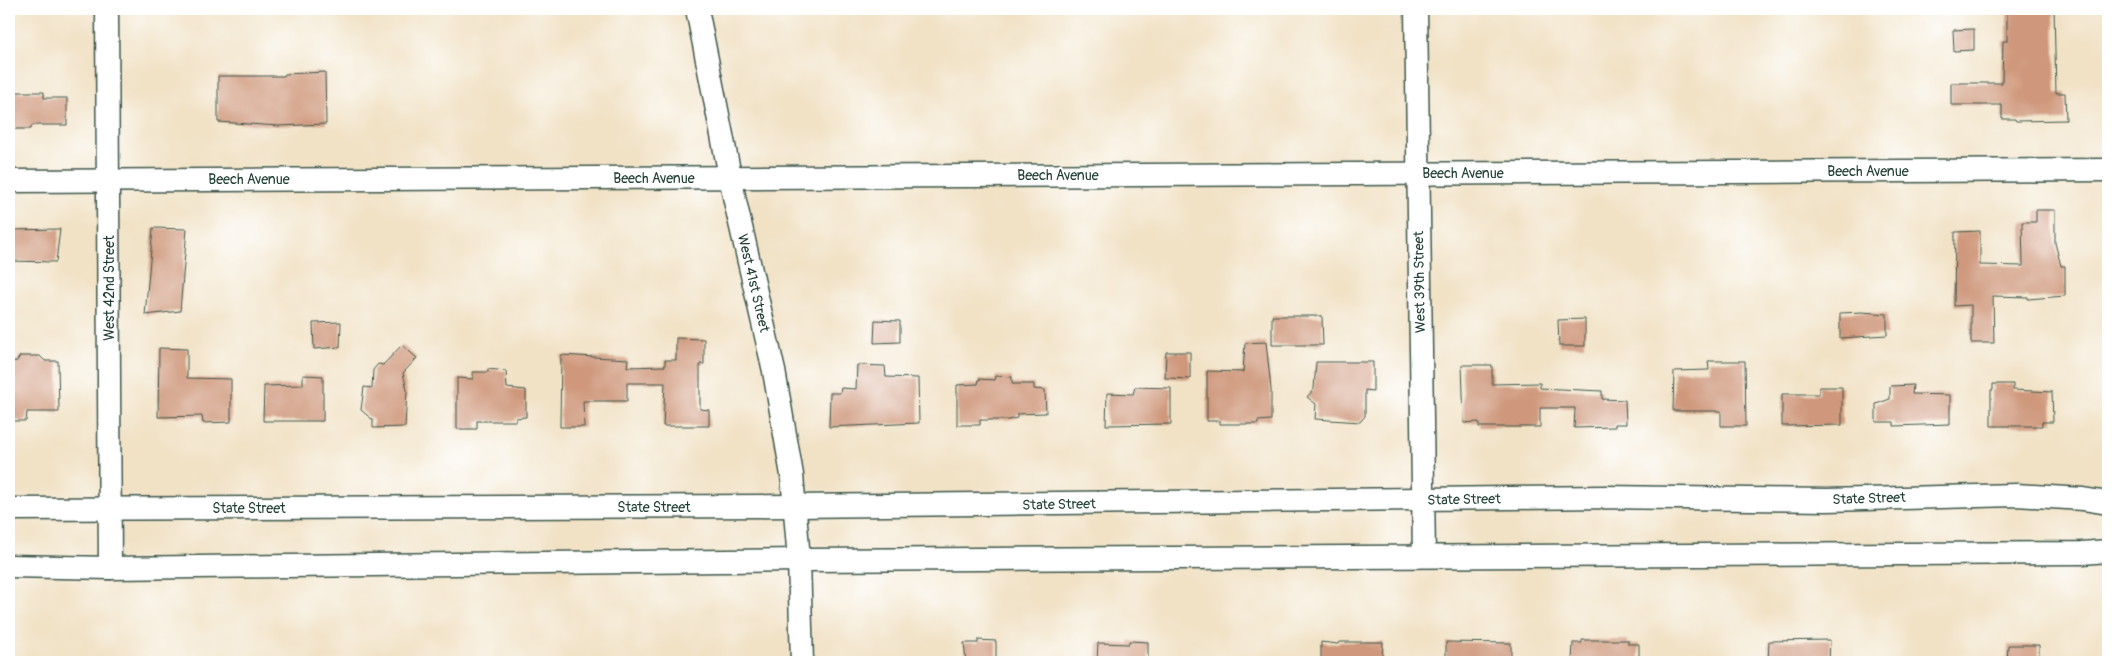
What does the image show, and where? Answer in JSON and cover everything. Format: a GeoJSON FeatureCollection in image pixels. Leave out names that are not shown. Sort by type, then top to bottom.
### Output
{"type":"FeatureCollection","features":[{"type":"Feature","properties":{"kind":"street","name":"West 42nd Street"},"geometry":{"type":"LineString","coordinates":[[107,9],[110,568]]}},
{"type":"Feature","properties":{"kind":"street","name":"West 41st Street"},"geometry":{"type":"LineString","coordinates":[[697,9],[774,371],[795,506],[799,560],[802,662]]}},
{"type":"Feature","properties":{"kind":"street","name":"West 39th Street"},"geometry":{"type":"LineString","coordinates":[[1416,9],[1416,173],[1424,556]]}},
{"type":"Feature","properties":{"kind":"street","name":"Beech Avenue"},"geometry":{"type":"LineString","coordinates":[[9,181],[2108,170]]}},
{"type":"Feature","properties":{"kind":"street","name":"State Street"},"geometry":{"type":"LineString","coordinates":[[9,508],[795,506],[1604,497],[1827,500],[2016,495],[2084,499],[2108,503]]}},
{"type":"Feature","properties":{"kind":"street"},"geometry":{"type":"LineString","coordinates":[[9,566],[110,568],[799,560],[2082,553],[2108,551]]}},
{"type":"Feature","properties":{"kind":"building"},"geometry":{"type":"Polygon","coordinates":[[[2007,9],[2054,9],[2056,93],[2065,93],[2066,120],[2016,121],[2015,119],[2002,119],[2002,105],[1951,105],[1951,83],[2002,83],[2003,41],[2007,41],[2007,9]]]}},
{"type":"Feature","properties":{"kind":"building"},"geometry":{"type":"Polygon","coordinates":[[[1974,29],[1974,50],[1954,51],[1953,30],[1974,29]]]}},
{"type":"Feature","properties":{"kind":"building"},"geometry":{"type":"Polygon","coordinates":[[[325,72],[326,124],[279,126],[218,122],[218,76],[284,76],[285,74],[325,72]]]}},
{"type":"Feature","properties":{"kind":"building"},"geometry":{"type":"Polygon","coordinates":[[[9,92],[44,92],[44,98],[67,98],[67,125],[32,125],[31,129],[9,129],[9,92]]]}},
{"type":"Feature","properties":{"kind":"building"},"geometry":{"type":"Polygon","coordinates":[[[2036,210],[2055,210],[2055,243],[2061,266],[2065,266],[2065,296],[2028,299],[2028,297],[1993,296],[1994,343],[1971,343],[1971,305],[1954,306],[1955,232],[1980,231],[1980,265],[2023,266],[2022,222],[2036,222],[2036,210]]]}},
{"type":"Feature","properties":{"kind":"building"},"geometry":{"type":"Polygon","coordinates":[[[153,228],[187,229],[180,311],[145,315],[153,228]]]}},
{"type":"Feature","properties":{"kind":"building"},"geometry":{"type":"Polygon","coordinates":[[[60,229],[56,262],[9,261],[9,230],[60,229]]]}},
{"type":"Feature","properties":{"kind":"building"},"geometry":{"type":"Polygon","coordinates":[[[1840,313],[1887,314],[1887,335],[1840,338],[1840,313]]]}},
{"type":"Feature","properties":{"kind":"building"},"geometry":{"type":"Polygon","coordinates":[[[1272,316],[1322,316],[1323,345],[1272,345],[1272,316]]]}},
{"type":"Feature","properties":{"kind":"building"},"geometry":{"type":"Polygon","coordinates":[[[1585,319],[1585,346],[1559,346],[1558,320],[1585,319]]]}},
{"type":"Feature","properties":{"kind":"building"},"geometry":{"type":"Polygon","coordinates":[[[875,320],[900,321],[900,342],[874,343],[875,320]]]}},
{"type":"Feature","properties":{"kind":"building"},"geometry":{"type":"Polygon","coordinates":[[[341,322],[340,347],[314,349],[313,323],[341,322]]]}},
{"type":"Feature","properties":{"kind":"building"},"geometry":{"type":"Polygon","coordinates":[[[676,338],[704,339],[704,364],[700,364],[700,409],[709,410],[709,426],[663,426],[665,383],[627,383],[627,401],[583,401],[584,427],[560,427],[561,355],[628,359],[627,367],[665,366],[665,360],[676,360],[676,338]]]}},
{"type":"Feature","properties":{"kind":"building"},"geometry":{"type":"Polygon","coordinates":[[[1266,342],[1271,389],[1271,420],[1258,421],[1258,424],[1220,424],[1220,421],[1207,421],[1207,371],[1243,372],[1245,343],[1266,342]]]}},
{"type":"Feature","properties":{"kind":"building"},"geometry":{"type":"Polygon","coordinates":[[[402,345],[417,358],[403,373],[407,390],[405,427],[373,428],[373,420],[361,410],[364,387],[372,388],[373,370],[378,364],[383,365],[402,345]]]}},
{"type":"Feature","properties":{"kind":"building"},"geometry":{"type":"Polygon","coordinates":[[[159,348],[187,349],[187,378],[231,379],[231,422],[203,423],[202,416],[158,417],[159,348]]]}},
{"type":"Feature","properties":{"kind":"building"},"geometry":{"type":"Polygon","coordinates":[[[1166,352],[1190,352],[1190,379],[1165,378],[1166,352]]]}},
{"type":"Feature","properties":{"kind":"building"},"geometry":{"type":"Polygon","coordinates":[[[20,356],[40,356],[45,361],[58,361],[59,412],[27,412],[26,421],[9,421],[9,362],[17,361],[20,356]]]}},
{"type":"Feature","properties":{"kind":"building"},"geometry":{"type":"Polygon","coordinates":[[[1708,361],[1745,361],[1746,426],[1721,426],[1721,411],[1673,411],[1674,371],[1709,370],[1708,361]]]}},
{"type":"Feature","properties":{"kind":"building"},"geometry":{"type":"Polygon","coordinates":[[[1316,362],[1373,362],[1373,391],[1365,390],[1365,416],[1360,422],[1315,419],[1316,404],[1307,397],[1314,389],[1316,362]]]}},
{"type":"Feature","properties":{"kind":"building"},"geometry":{"type":"Polygon","coordinates":[[[857,365],[885,366],[886,377],[918,378],[919,423],[829,427],[830,393],[840,393],[841,388],[856,389],[857,365]]]}},
{"type":"Feature","properties":{"kind":"building"},"geometry":{"type":"Polygon","coordinates":[[[1462,365],[1492,365],[1492,384],[1540,383],[1540,388],[1602,391],[1602,399],[1625,400],[1626,424],[1615,424],[1615,427],[1574,428],[1575,408],[1540,408],[1540,427],[1479,427],[1479,422],[1464,423],[1462,365]]]}},
{"type":"Feature","properties":{"kind":"building"},"geometry":{"type":"Polygon","coordinates":[[[488,369],[506,371],[507,388],[526,390],[526,417],[516,418],[516,421],[477,421],[477,429],[457,429],[457,378],[473,379],[473,372],[488,372],[488,369]]]}},
{"type":"Feature","properties":{"kind":"building"},"geometry":{"type":"Polygon","coordinates":[[[303,375],[323,376],[323,421],[263,421],[264,386],[303,385],[303,375]]]}},
{"type":"Feature","properties":{"kind":"building"},"geometry":{"type":"Polygon","coordinates":[[[996,376],[1012,377],[1012,384],[1034,384],[1034,389],[1045,390],[1046,413],[1017,414],[1017,418],[1008,420],[980,420],[980,425],[957,425],[957,385],[978,384],[979,379],[995,380],[996,376]]]}},
{"type":"Feature","properties":{"kind":"building"},"geometry":{"type":"Polygon","coordinates":[[[1993,384],[2013,384],[2013,390],[2052,392],[2053,422],[2042,422],[2042,426],[1991,426],[1991,390],[1993,390],[1993,384]]]}},
{"type":"Feature","properties":{"kind":"building"},"geometry":{"type":"Polygon","coordinates":[[[1913,385],[1912,394],[1950,395],[1950,424],[1894,426],[1894,422],[1876,422],[1876,404],[1890,399],[1890,386],[1913,385]]]}},
{"type":"Feature","properties":{"kind":"building"},"geometry":{"type":"Polygon","coordinates":[[[1135,387],[1171,388],[1171,424],[1106,425],[1107,393],[1133,394],[1135,387]]]}},
{"type":"Feature","properties":{"kind":"building"},"geometry":{"type":"Polygon","coordinates":[[[1819,387],[1842,387],[1842,425],[1782,426],[1782,394],[1819,394],[1819,387]]]}},
{"type":"Feature","properties":{"kind":"building"},"geometry":{"type":"Polygon","coordinates":[[[978,640],[996,641],[996,662],[966,662],[964,643],[978,643],[978,640]]]}},
{"type":"Feature","properties":{"kind":"building"},"geometry":{"type":"Polygon","coordinates":[[[1582,640],[1628,640],[1628,644],[1639,644],[1639,662],[1572,662],[1573,643],[1582,643],[1582,640]]]}},
{"type":"Feature","properties":{"kind":"building"},"geometry":{"type":"Polygon","coordinates":[[[1830,640],[1829,662],[1768,662],[1769,641],[1830,640]]]}},
{"type":"Feature","properties":{"kind":"building"},"geometry":{"type":"Polygon","coordinates":[[[1129,641],[1148,642],[1148,662],[1097,662],[1098,643],[1129,644],[1129,641]]]}},
{"type":"Feature","properties":{"kind":"building"},"geometry":{"type":"Polygon","coordinates":[[[1321,642],[1338,644],[1339,642],[1383,642],[1382,662],[1321,662],[1321,642]]]}},
{"type":"Feature","properties":{"kind":"building"},"geometry":{"type":"Polygon","coordinates":[[[1446,642],[1511,643],[1511,662],[1446,662],[1446,642]]]}},
{"type":"Feature","properties":{"kind":"building"},"geometry":{"type":"Polygon","coordinates":[[[2008,645],[2039,645],[2039,662],[2007,662],[2008,645]]]}}]}
